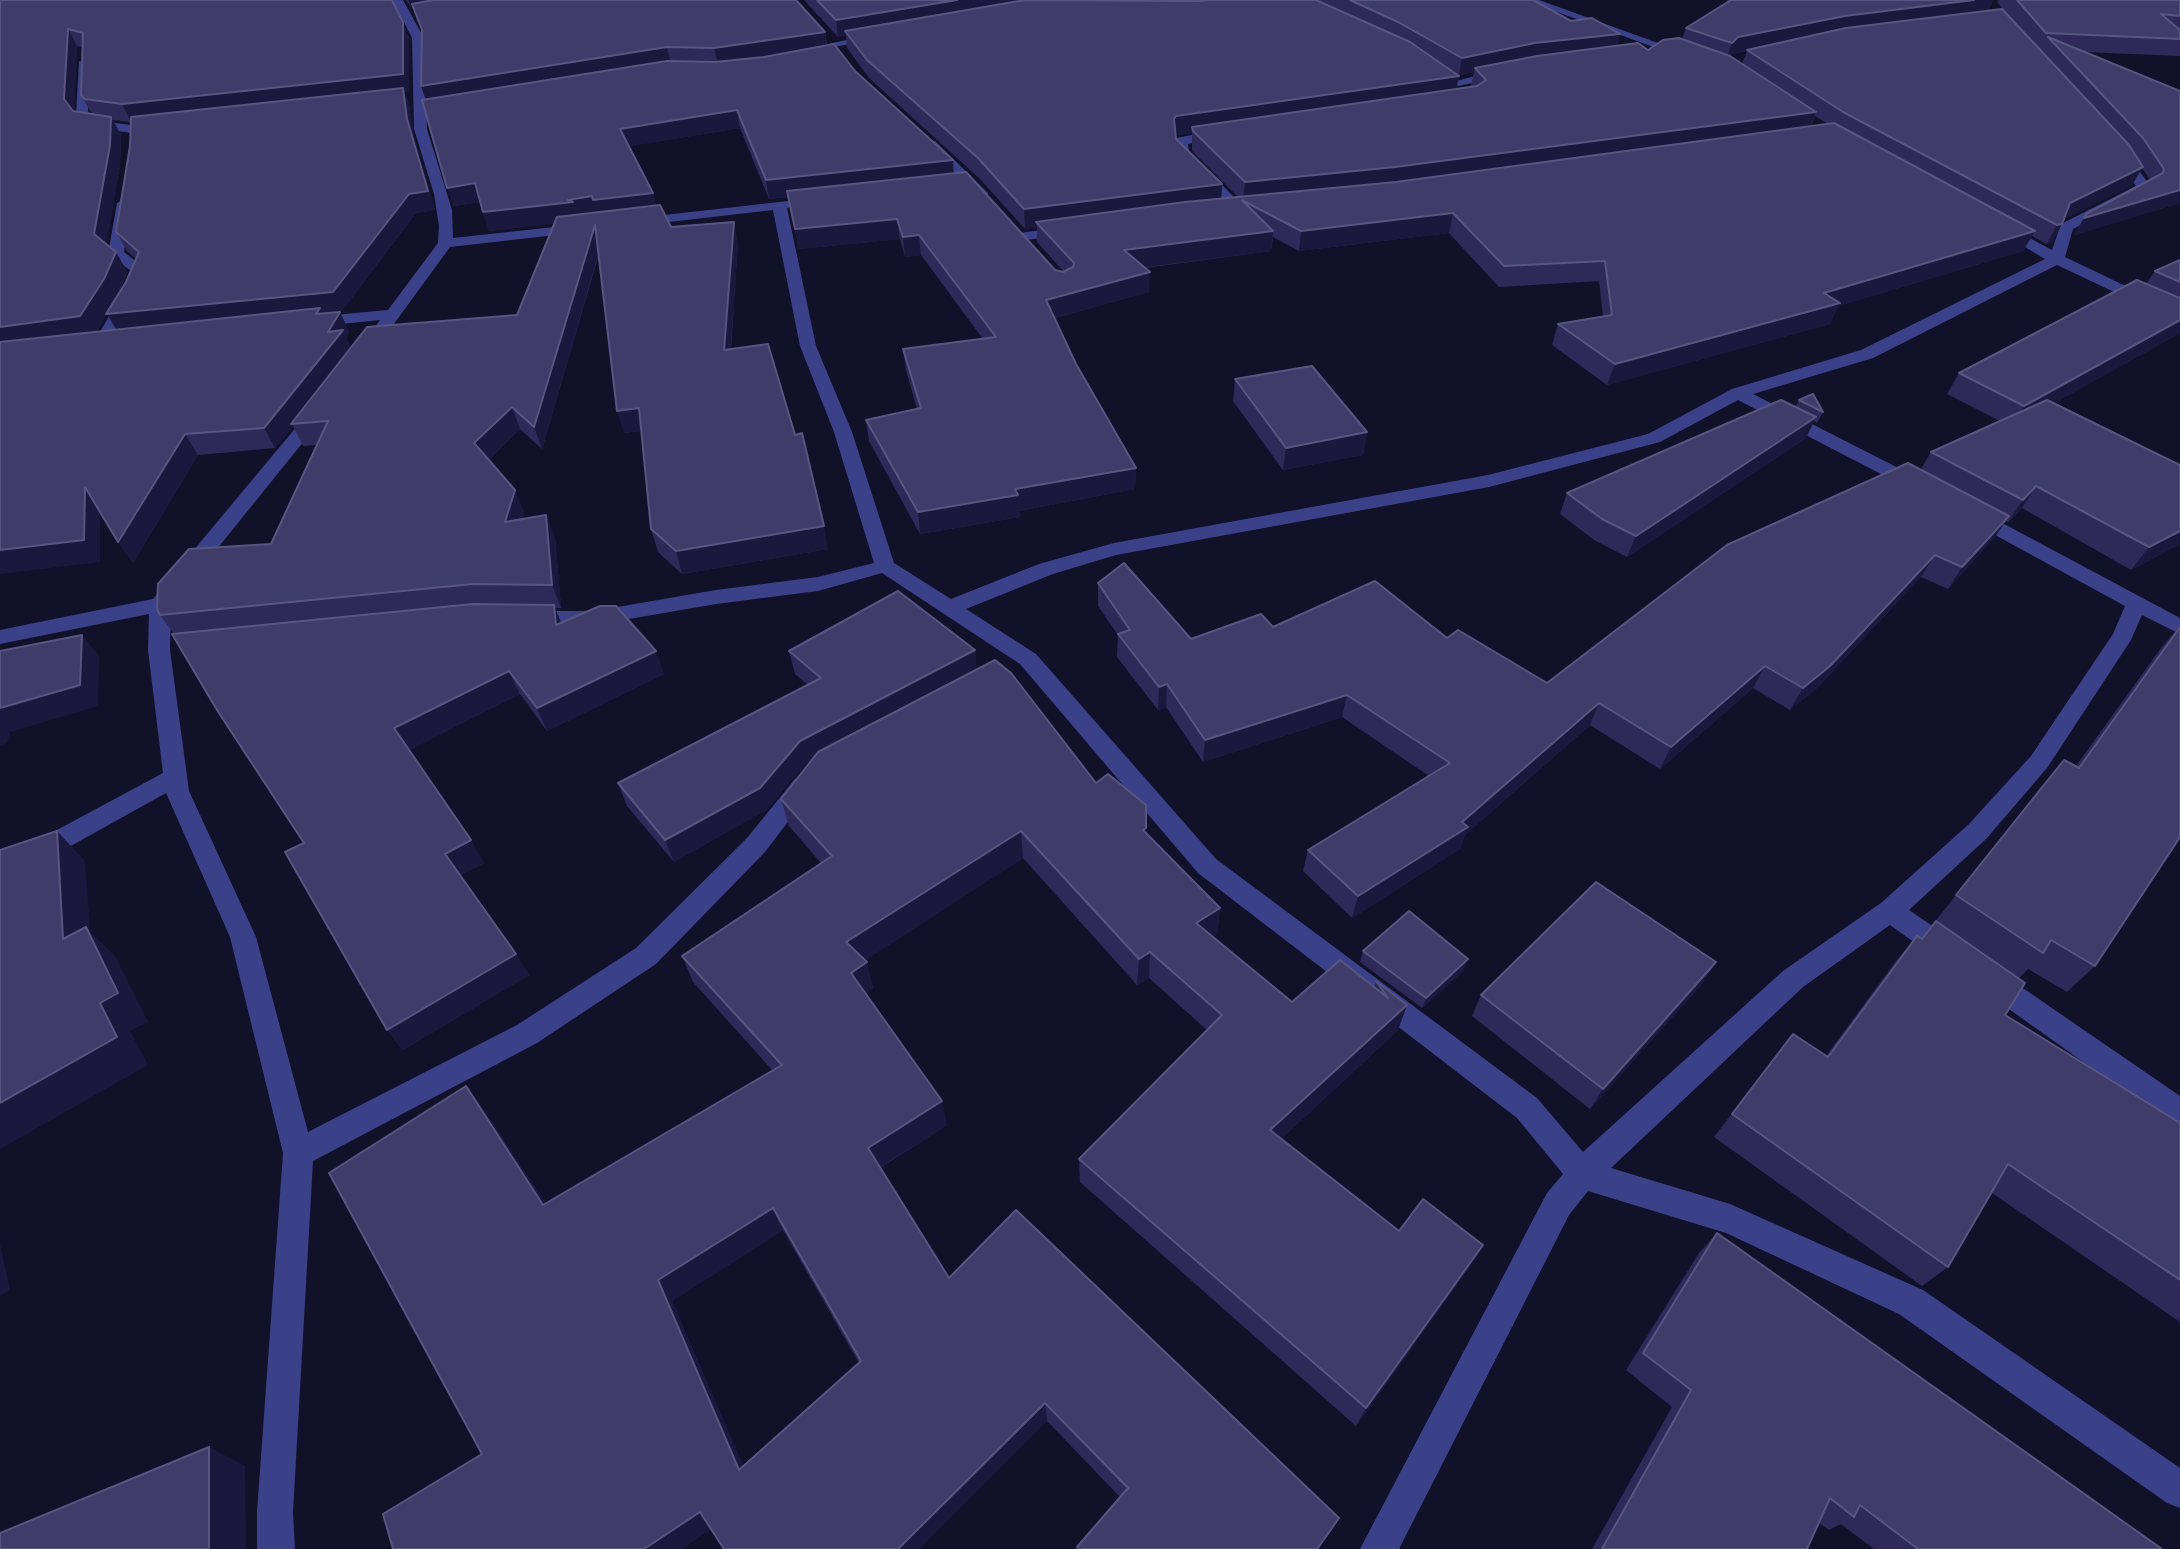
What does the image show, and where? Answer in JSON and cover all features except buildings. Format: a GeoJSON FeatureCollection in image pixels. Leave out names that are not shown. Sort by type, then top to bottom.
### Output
{"type":"FeatureCollection","features":[{"type":"Feature","properties":{"kind":"street"},"geometry":{"type":"LineString","coordinates":[[356,363],[445,243],[448,226],[442,198],[429,168],[418,112],[418,38],[413,15],[398,0]]}},
{"type":"Feature","properties":{"kind":"street"},"geometry":{"type":"LineString","coordinates":[[1529,0],[1702,60]]}},
{"type":"Feature","properties":{"kind":"street"},"geometry":{"type":"LineString","coordinates":[[828,44],[896,33]]}},
{"type":"Feature","properties":{"kind":"street"},"geometry":{"type":"LineString","coordinates":[[83,50],[82,115],[89,123],[131,135],[177,124]]}},
{"type":"Feature","properties":{"kind":"street"},"geometry":{"type":"LineString","coordinates":[[1643,55],[1674,52]]}},
{"type":"Feature","properties":{"kind":"street"},"geometry":{"type":"LineString","coordinates":[[1473,98],[1453,79],[1517,70]]}},
{"type":"Feature","properties":{"kind":"street"},"geometry":{"type":"LineString","coordinates":[[405,99],[420,97]]}},
{"type":"Feature","properties":{"kind":"street"},"geometry":{"type":"LineString","coordinates":[[418,112],[433,110]]}},
{"type":"Feature","properties":{"kind":"street"},"geometry":{"type":"LineString","coordinates":[[1232,131],[1181,141],[1179,145],[1182,153],[1240,210]]}},
{"type":"Feature","properties":{"kind":"street"},"geometry":{"type":"LineString","coordinates":[[919,134],[964,184],[991,205]]}},
{"type":"Feature","properties":{"kind":"street"},"geometry":{"type":"LineString","coordinates":[[948,608],[1046,569],[1114,549],[1489,481],[1654,438],[1738,393],[1867,354],[2057,259],[2066,227],[2144,187],[2126,159],[2105,137]]}},
{"type":"Feature","properties":{"kind":"street"},"geometry":{"type":"LineString","coordinates":[[101,344],[127,300],[139,270],[116,254],[125,194]]}},
{"type":"Feature","properties":{"kind":"street"},"geometry":{"type":"LineString","coordinates":[[445,243],[808,201]]}},
{"type":"Feature","properties":{"kind":"street"},"geometry":{"type":"LineString","coordinates":[[779,204],[808,346],[843,432],[885,566],[1028,659],[1207,866],[1527,1108],[1582,1174],[1730,1219],[1911,1302],[2178,1480]]}},
{"type":"Feature","properties":{"kind":"street"},"geometry":{"type":"LineString","coordinates":[[1990,223],[2180,318]]}},
{"type":"Feature","properties":{"kind":"street"},"geometry":{"type":"LineString","coordinates":[[1019,237],[1079,229]]}},
{"type":"Feature","properties":{"kind":"street"},"geometry":{"type":"LineString","coordinates":[[301,323],[393,314]]}},
{"type":"Feature","properties":{"kind":"street"},"geometry":{"type":"LineString","coordinates":[[1738,393],[1942,498],[2180,627]]}},
{"type":"Feature","properties":{"kind":"street"},"geometry":{"type":"LineString","coordinates":[[0,637],[160,605],[327,401]]}},
{"type":"Feature","properties":{"kind":"street"},"geometry":{"type":"LineString","coordinates":[[500,617],[594,618],[716,597],[818,584],[885,566]]}},
{"type":"Feature","properties":{"kind":"street"},"geometry":{"type":"LineString","coordinates":[[160,605],[167,649],[177,791],[243,937],[298,1153],[275,1512],[276,1549]]}},
{"type":"Feature","properties":{"kind":"street"},"geometry":{"type":"LineString","coordinates":[[1379,1549],[1558,1204],[1582,1174],[1793,979],[1890,911],[1978,831],[2039,762],[2123,635],[2136,605]]}},
{"type":"Feature","properties":{"kind":"street"},"geometry":{"type":"LineString","coordinates":[[1001,673],[1028,659]]}},
{"type":"Feature","properties":{"kind":"street"},"geometry":{"type":"LineString","coordinates":[[298,1153],[527,1034],[646,956],[756,845],[815,772],[829,765]]}},
{"type":"Feature","properties":{"kind":"street"},"geometry":{"type":"LineString","coordinates":[[0,866],[51,845],[175,777]]}},
{"type":"Feature","properties":{"kind":"street"},"geometry":{"type":"LineString","coordinates":[[1890,911],[2180,1113]]}}]}
